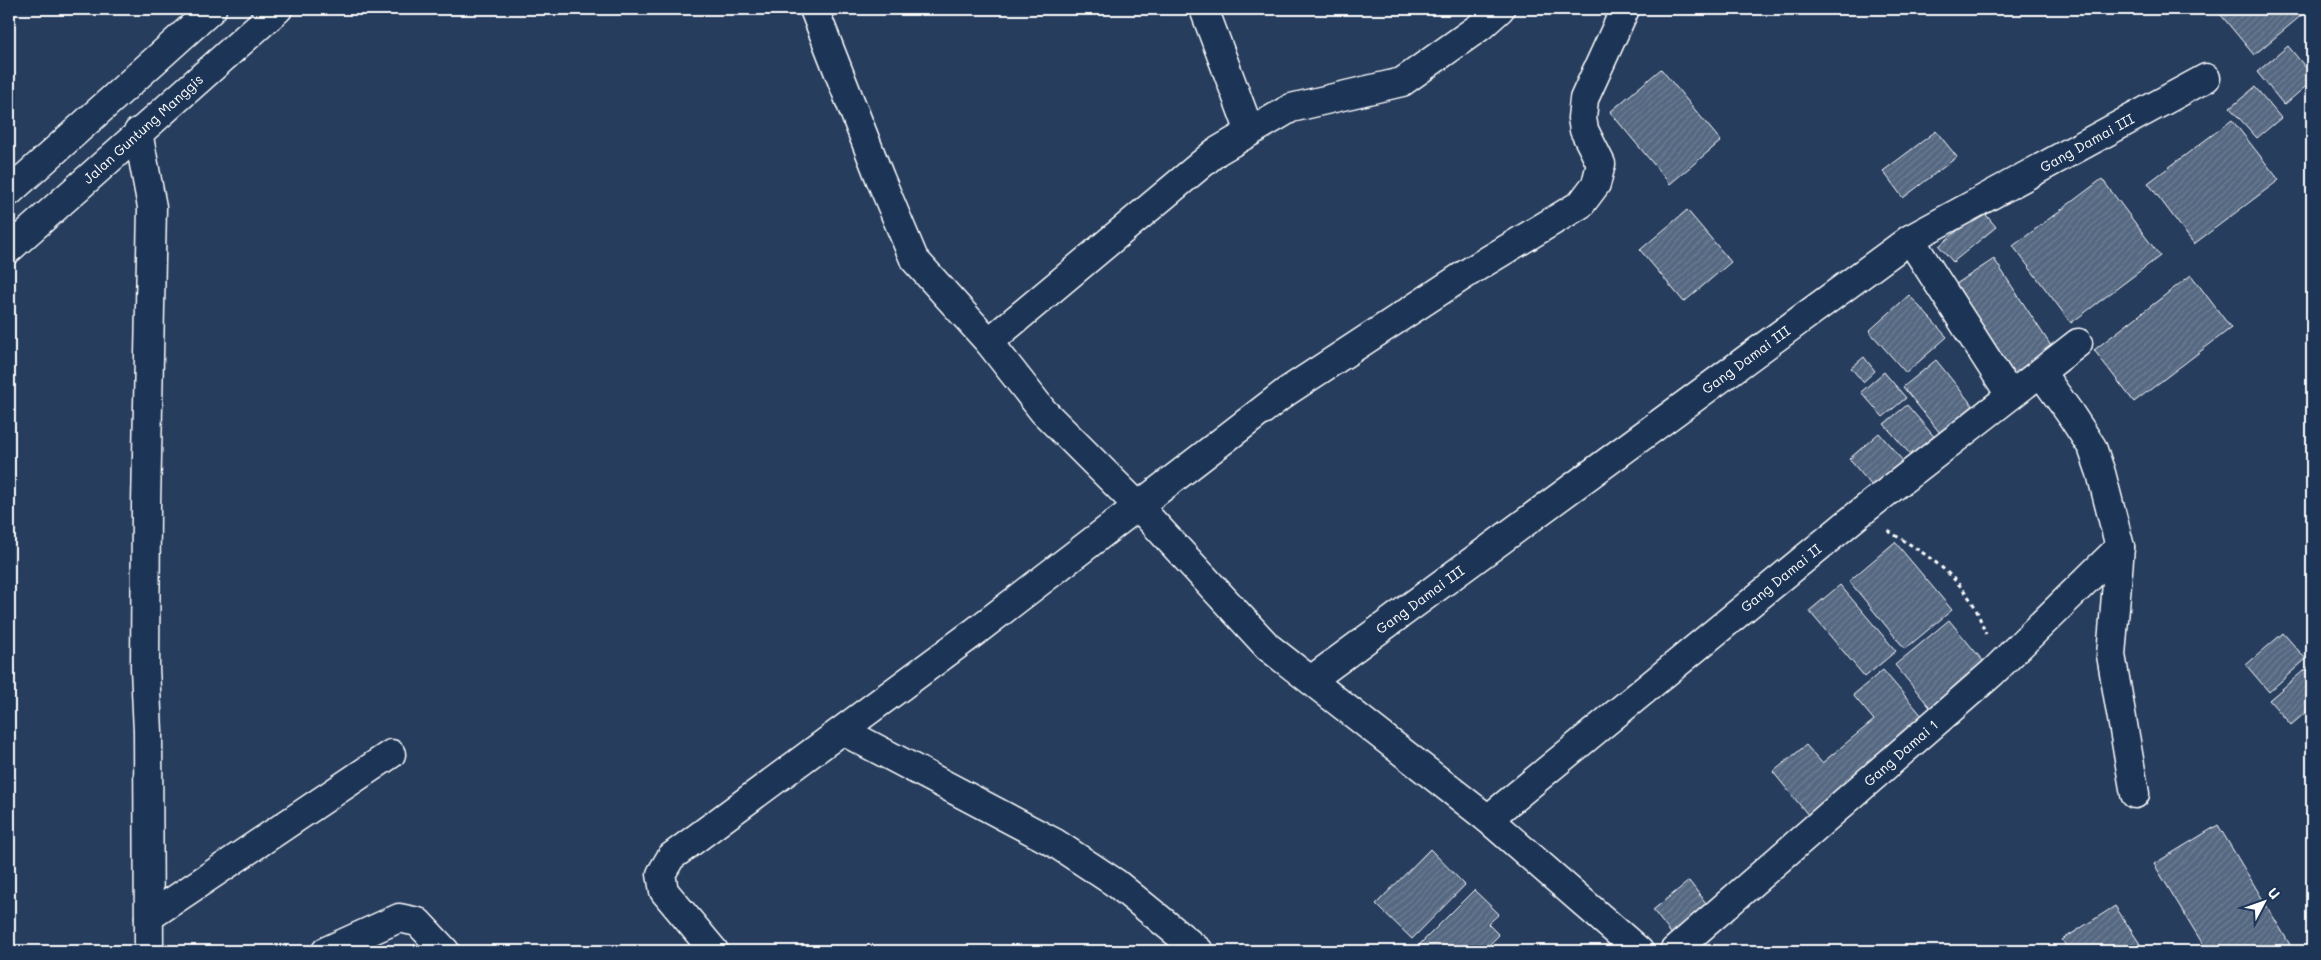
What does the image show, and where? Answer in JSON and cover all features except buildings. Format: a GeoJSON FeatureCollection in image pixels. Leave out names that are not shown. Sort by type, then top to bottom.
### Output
{"type":"FeatureCollection","features":[{"type":"Feature","properties":{"kind":"street"},"geometry":{"type":"LineString","coordinates":[[9,192],[212,9]]}},
{"type":"Feature","properties":{"kind":"street","name":"Jalan Guntung Manggis"},"geometry":{"type":"LineString","coordinates":[[9,250],[138,132],[278,9]]}},
{"type":"Feature","properties":{"kind":"street"},"geometry":{"type":"LineString","coordinates":[[814,9],[876,169],[914,259],[989,342],[1043,411],[1139,508],[1268,647],[1488,819],[1639,951]]}},
{"type":"Feature","properties":{"kind":"street"},"geometry":{"type":"LineString","coordinates":[[1204,9],[1250,132]]}},
{"type":"Feature","properties":{"kind":"street"},"geometry":{"type":"LineString","coordinates":[[989,342],[1216,152],[1291,108],[1402,82],[1481,26],[1500,9]]}},
{"type":"Feature","properties":{"kind":"street"},"geometry":{"type":"LineString","coordinates":[[714,951],[664,891],[661,874],[671,856],[1139,508],[1286,392],[1472,270],[1581,204],[1596,184],[1600,164],[1584,130],[1582,118],[1584,99],[1625,9]]}},
{"type":"Feature","properties":{"kind":"street","name":"Gang Damai III"},"geometry":{"type":"LineString","coordinates":[[1311,680],[1910,239],[2206,78]]}},
{"type":"Feature","properties":{"kind":"street"},"geometry":{"type":"LineString","coordinates":[[138,132],[152,207],[145,668],[148,732],[149,951]]}},
{"type":"Feature","properties":{"kind":"street"},"geometry":{"type":"LineString","coordinates":[[1910,239],[2010,395]]}},
{"type":"Feature","properties":{"kind":"street","name":"Gang Damai II"},"geometry":{"type":"LineString","coordinates":[[1488,819],[1860,513],[2078,343]]}},
{"type":"Feature","properties":{"kind":"street"},"geometry":{"type":"LineString","coordinates":[[2040,373],[2092,447],[2120,547],[2111,655],[2135,794]]}},
{"type":"Feature","properties":{"kind":"street","name":"Gang Damai 1"},"geometry":{"type":"LineString","coordinates":[[1674,951],[1992,673],[2120,547]]}},
{"type":"Feature","properties":{"kind":"street"},"geometry":{"type":"LineString","coordinates":[[842,730],[1055,843],[1117,884],[1199,951]]}},
{"type":"Feature","properties":{"kind":"street"},"geometry":{"type":"LineString","coordinates":[[149,917],[391,754]]}},
{"type":"Feature","properties":{"kind":"street"},"geometry":{"type":"LineString","coordinates":[[326,951],[399,918],[418,922],[445,951]]}},
{"type":"Feature","properties":{"kind":"path"},"geometry":{"type":"LineString","coordinates":[[1860,513],[1918,549],[1951,575],[1972,602],[1988,639],[1992,673]]}}]}
